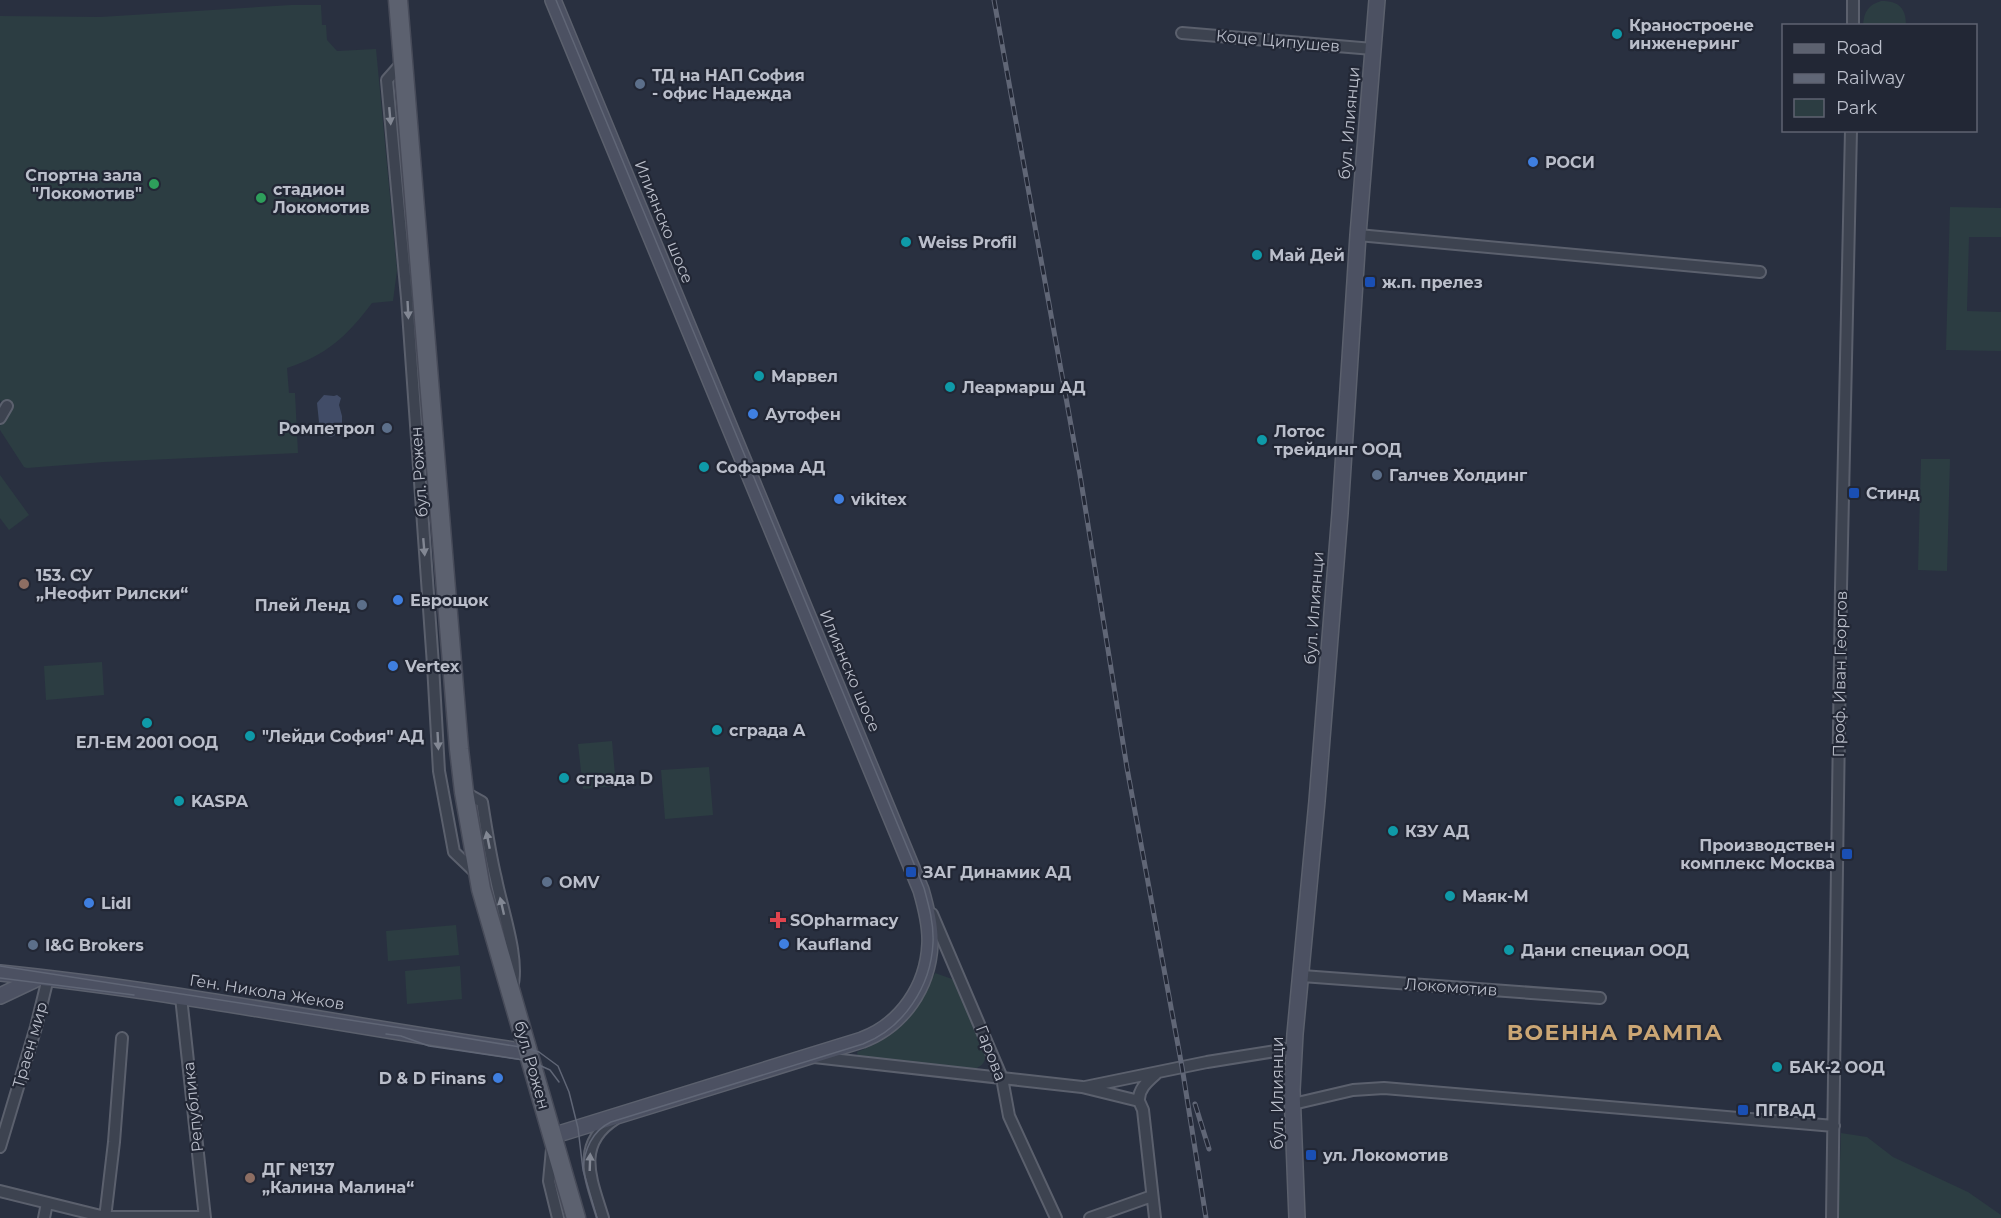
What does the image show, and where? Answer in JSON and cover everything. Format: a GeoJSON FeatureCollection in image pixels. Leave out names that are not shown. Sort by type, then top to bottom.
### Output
{"type":"FeatureCollection","features":[{"type":"Feature","properties":{"kind":"main road","name":"бул. Рожен"},"geometry":{"type":"LineString","coordinates":[[398,0],[464,792],[478,874],[576,1218]]}},
{"type":"Feature","properties":{"kind":"street","name":"Илиянско шосе"},"geometry":{"type":"LineString","coordinates":[[552,1136],[862,1040],[880,1032],[898,1018],[912,1000],[924,978],[930,943],[930,928],[921,890],[553,0]]}},
{"type":"Feature","properties":{"kind":"street","name":"бул. Илиянци"},"geometry":{"type":"LineString","coordinates":[[1297,1218],[1293,1104],[1294,1048],[1339,521],[1358,235],[1377,0]]}},
{"type":"Feature","properties":{"kind":"street"},"geometry":{"type":"LineString","coordinates":[[1853,0],[1853,24]]}},
{"type":"Feature","properties":{"kind":"street","name":"Коце Ципушев"},"geometry":{"type":"LineString","coordinates":[[1182,33],[1373,49]]}},
{"type":"Feature","properties":{"kind":"street","name":"бул. Рожен"},"geometry":{"type":"LineString","coordinates":[[402,63],[387,80],[407,298],[439,771],[454,852],[478,874]]}},
{"type":"Feature","properties":{"kind":"street","name":"Проф. Иван Георгов"},"geometry":{"type":"LineString","coordinates":[[1832,1218],[1841,588],[1851,132]]}},
{"type":"Feature","properties":{"kind":"street"},"geometry":{"type":"LineString","coordinates":[[1358,235],[1760,272]]}},
{"type":"Feature","properties":{"kind":"street"},"geometry":{"type":"LineString","coordinates":[[0,418],[7,406]]}},
{"type":"Feature","properties":{"kind":"street","name":"бул. Рожен"},"geometry":{"type":"LineString","coordinates":[[464,792],[482,802],[515,976],[511,994]]}},
{"type":"Feature","properties":{"kind":"street","name":"Гарова"},"geometry":{"type":"LineString","coordinates":[[921,890],[1002,1078],[1009,1116],[1056,1218]]}},
{"type":"Feature","properties":{"kind":"street","name":"Ген. Никола Жеков"},"geometry":{"type":"LineString","coordinates":[[0,973],[45,977],[181,997],[528,1052]]}},
{"type":"Feature","properties":{"kind":"street","name":"Локомотив"},"geometry":{"type":"LineString","coordinates":[[1302,975],[1600,998]]}},
{"type":"Feature","properties":{"kind":"street"},"geometry":{"type":"LineString","coordinates":[[0,996],[45,977]]}},
{"type":"Feature","properties":{"kind":"street","name":"Траен мир"},"geometry":{"type":"LineString","coordinates":[[0,1147],[36,1027],[45,977]]}},
{"type":"Feature","properties":{"kind":"street","name":"Република"},"geometry":{"type":"LineString","coordinates":[[181,997],[205,1218]]}},
{"type":"Feature","properties":{"kind":"street"},"geometry":{"type":"LineString","coordinates":[[105,1218],[114,1142],[122,1038]]}},
{"type":"Feature","properties":{"kind":"street"},"geometry":{"type":"LineString","coordinates":[[1082,1087],[1207,1062],[1294,1048]]}},
{"type":"Feature","properties":{"kind":"street"},"geometry":{"type":"LineString","coordinates":[[810,1056],[1082,1087],[1141,1106]]}},
{"type":"Feature","properties":{"kind":"street"},"geometry":{"type":"LineString","coordinates":[[1155,1218],[1138,1094],[1158,1072]]}},
{"type":"Feature","properties":{"kind":"street"},"geometry":{"type":"LineString","coordinates":[[1293,1104],[1353,1090],[1384,1088],[1834,1126]]}},
{"type":"Feature","properties":{"kind":"street"},"geometry":{"type":"LineString","coordinates":[[603,1218],[589,1173],[589,1155],[595,1140],[603,1129],[626,1114]]}},
{"type":"Feature","properties":{"kind":"street","name":"бул. Рожен"},"geometry":{"type":"LineString","coordinates":[[552,1136],[549,1181],[558,1218]]}},
{"type":"Feature","properties":{"kind":"street"},"geometry":{"type":"LineString","coordinates":[[0,1191],[105,1218],[205,1218]]}},
{"type":"Feature","properties":{"kind":"street"},"geometry":{"type":"LineString","coordinates":[[1090,1218],[1152,1196]]}},
{"type":"Feature","properties":{"kind":"street"},"geometry":{"type":"LineString","coordinates":[[44,1218],[47,1203]]}},
{"type":"Feature","properties":{"kind":"green space"},"geometry":{"type":"Polygon","coordinates":[[[1881,1],[1897,4],[1905,14],[1906,24],[1863,24],[1864,16],[1873,5],[1881,1]]]}},
{"type":"Feature","properties":{"kind":"green space"},"geometry":{"type":"Polygon","coordinates":[[[321,5],[322,25],[326,25],[327,40],[337,51],[376,49],[397,270],[393,301],[372,303],[345,335],[335,343],[314,357],[287,368],[289,393],[295,393],[298,453],[24,467],[0,430],[0,426],[12,409],[0,400],[0,16],[100,17],[321,5]]]}},
{"type":"Feature","properties":{"kind":"green space"},"geometry":{"type":"Polygon","coordinates":[[[1950,207],[2001,208],[2001,237],[1969,237],[1967,311],[2001,312],[2001,351],[1946,350],[1950,207]]]}},
{"type":"Feature","properties":{"kind":"green space"},"geometry":{"type":"Polygon","coordinates":[[[1921,459],[1950,459],[1947,571],[1918,570],[1921,459]]]}},
{"type":"Feature","properties":{"kind":"green space"},"geometry":{"type":"Polygon","coordinates":[[[0,475],[29,515],[9,530],[0,518],[0,475]]]}},
{"type":"Feature","properties":{"kind":"green space"},"geometry":{"type":"Polygon","coordinates":[[[102,662],[104,695],[46,700],[44,666],[102,662]]]}},
{"type":"Feature","properties":{"kind":"green space"},"geometry":{"type":"Polygon","coordinates":[[[612,741],[616,786],[583,789],[578,744],[612,741]]]}},
{"type":"Feature","properties":{"kind":"green space"},"geometry":{"type":"Polygon","coordinates":[[[709,767],[713,815],[665,819],[661,770],[709,767]]]}},
{"type":"Feature","properties":{"kind":"green space"},"geometry":{"type":"Polygon","coordinates":[[[456,925],[459,955],[388,961],[386,931],[456,925]]]}},
{"type":"Feature","properties":{"kind":"green space"},"geometry":{"type":"Polygon","coordinates":[[[460,966],[462,999],[407,1004],[405,971],[460,966]]]}},
{"type":"Feature","properties":{"kind":"green space"},"geometry":{"type":"Polygon","coordinates":[[[935,973],[955,980],[986,1053],[982,1064],[972,1070],[858,1057],[857,1052],[885,1039],[905,1022],[921,1001],[935,973]]]}},
{"type":"Feature","properties":{"kind":"green space"},"geometry":{"type":"Polygon","coordinates":[[[1841,1133],[1867,1137],[1893,1157],[1968,1192],[2001,1215],[2001,1218],[1838,1218],[1841,1133]]]}},
{"type":"Feature","properties":{"kind":"water"},"geometry":{"type":"Polygon","coordinates":[[[324,395],[337,395],[341,398],[339,405],[342,425],[331,437],[325,435],[323,430],[315,429],[319,422],[317,403],[324,395]]]}},
{"type":"Feature","properties":{"kind":"tram line"},"geometry":{"type":"LineString","coordinates":[[556,0],[924,888],[931,915],[933,936],[931,959],[921,990],[903,1016],[878,1037],[863,1044],[611,1122],[599,1130],[590,1142],[583,1170]]}},
{"type":"Feature","properties":{"kind":"tram line"},"geometry":{"type":"LineString","coordinates":[[0,966],[447,1035],[539,1052],[558,1066],[569,1092],[578,1128],[583,1170],[597,1218]]}},
{"type":"Feature","properties":{"kind":"tram line"},"geometry":{"type":"LineString","coordinates":[[0,978],[134,995]]}},
{"type":"Feature","properties":{"kind":"tram line"},"geometry":{"type":"LineString","coordinates":[[386,1034],[401,1036],[429,1046],[530,1061],[550,1070],[559,1082]]}},
{"type":"Feature","properties":{"kind":"railway"},"geometry":{"type":"LineString","coordinates":[[994,0],[1080,475],[1127,768],[1182,1067],[1206,1218]]}},
{"type":"Feature","properties":{"kind":"railway"},"geometry":{"type":"LineString","coordinates":[[1195,1104],[1209,1149]]}},
{"type":"Feature","properties":{"kind":"place","name":"Краностроене инженеринг"},"geometry":{"type":"Point","coordinates":[1617,34]}},
{"type":"Feature","properties":{"kind":"place","name":"ТД на НАП София - офис Надежда"},"geometry":{"type":"Point","coordinates":[640,84]}},
{"type":"Feature","properties":{"kind":"place","name":"РОСИ"},"geometry":{"type":"Point","coordinates":[1533,162]}},
{"type":"Feature","properties":{"kind":"place","name":"Спортна зала \"Локомотив\""},"geometry":{"type":"Point","coordinates":[154,184]}},
{"type":"Feature","properties":{"kind":"place","name":"стадион Локомотив"},"geometry":{"type":"Point","coordinates":[261,198]}},
{"type":"Feature","properties":{"kind":"place","name":"Weiss Profil"},"geometry":{"type":"Point","coordinates":[906,242]}},
{"type":"Feature","properties":{"kind":"place","name":"Май Дей"},"geometry":{"type":"Point","coordinates":[1257,255]}},
{"type":"Feature","properties":{"kind":"place","name":"ж.п. прелез"},"geometry":{"type":"Point","coordinates":[1370,282]}},
{"type":"Feature","properties":{"kind":"place","name":"Марвел"},"geometry":{"type":"Point","coordinates":[759,376]}},
{"type":"Feature","properties":{"kind":"place","name":"Леармарш АД"},"geometry":{"type":"Point","coordinates":[950,387]}},
{"type":"Feature","properties":{"kind":"place","name":"Аутофен"},"geometry":{"type":"Point","coordinates":[753,414]}},
{"type":"Feature","properties":{"kind":"place","name":"Ромпетрол"},"geometry":{"type":"Point","coordinates":[387,428]}},
{"type":"Feature","properties":{"kind":"place","name":"Лотос трейдинг ООД"},"geometry":{"type":"Point","coordinates":[1262,440]}},
{"type":"Feature","properties":{"kind":"place","name":"Софарма АД"},"geometry":{"type":"Point","coordinates":[704,467]}},
{"type":"Feature","properties":{"kind":"place","name":"Галчев Холдинг"},"geometry":{"type":"Point","coordinates":[1377,475]}},
{"type":"Feature","properties":{"kind":"place","name":"Стинд"},"geometry":{"type":"Point","coordinates":[1854,493]}},
{"type":"Feature","properties":{"kind":"place","name":"vikitex"},"geometry":{"type":"Point","coordinates":[839,499]}},
{"type":"Feature","properties":{"kind":"place","name":"153. СУ „Неофит Рилски“"},"geometry":{"type":"Point","coordinates":[24,584]}},
{"type":"Feature","properties":{"kind":"place","name":"Еврощок"},"geometry":{"type":"Point","coordinates":[398,600]}},
{"type":"Feature","properties":{"kind":"place","name":"Плей Ленд"},"geometry":{"type":"Point","coordinates":[362,605]}},
{"type":"Feature","properties":{"kind":"place","name":"Vertex"},"geometry":{"type":"Point","coordinates":[393,666]}},
{"type":"Feature","properties":{"kind":"place","name":"ЕЛ-ЕМ 2001 ООД"},"geometry":{"type":"Point","coordinates":[147,723]}},
{"type":"Feature","properties":{"kind":"place","name":"сграда А"},"geometry":{"type":"Point","coordinates":[717,730]}},
{"type":"Feature","properties":{"kind":"place","name":"\"Лейди София\" АД"},"geometry":{"type":"Point","coordinates":[250,736]}},
{"type":"Feature","properties":{"kind":"place","name":"сграда D"},"geometry":{"type":"Point","coordinates":[564,778]}},
{"type":"Feature","properties":{"kind":"place","name":"KASPA"},"geometry":{"type":"Point","coordinates":[179,801]}},
{"type":"Feature","properties":{"kind":"place","name":"КЗУ АД"},"geometry":{"type":"Point","coordinates":[1393,831]}},
{"type":"Feature","properties":{"kind":"place","name":"Производствен комплекс Москва"},"geometry":{"type":"Point","coordinates":[1847,854]}},
{"type":"Feature","properties":{"kind":"place","name":"ЗАГ Динамик АД"},"geometry":{"type":"Point","coordinates":[911,872]}},
{"type":"Feature","properties":{"kind":"place","name":"OMV"},"geometry":{"type":"Point","coordinates":[547,882]}},
{"type":"Feature","properties":{"kind":"place","name":"Маяк-М"},"geometry":{"type":"Point","coordinates":[1450,896]}},
{"type":"Feature","properties":{"kind":"place","name":"Lidl"},"geometry":{"type":"Point","coordinates":[89,903]}},
{"type":"Feature","properties":{"kind":"place","name":"SOpharmacy"},"geometry":{"type":"Point","coordinates":[778,920]}},
{"type":"Feature","properties":{"kind":"place","name":"Kaufland"},"geometry":{"type":"Point","coordinates":[784,944]}},
{"type":"Feature","properties":{"kind":"place","name":"I&G Brokers"},"geometry":{"type":"Point","coordinates":[33,945]}},
{"type":"Feature","properties":{"kind":"place","name":"Дани специал ООД"},"geometry":{"type":"Point","coordinates":[1509,950]}},
{"type":"Feature","properties":{"kind":"place","name":"БАК-2 ООД"},"geometry":{"type":"Point","coordinates":[1777,1067]}},
{"type":"Feature","properties":{"kind":"place","name":"D & D Finans"},"geometry":{"type":"Point","coordinates":[498,1078]}},
{"type":"Feature","properties":{"kind":"place","name":"ПГВАД"},"geometry":{"type":"Point","coordinates":[1743,1110]}},
{"type":"Feature","properties":{"kind":"place","name":"ул. Локомотив"},"geometry":{"type":"Point","coordinates":[1311,1155]}},
{"type":"Feature","properties":{"kind":"place","name":"ДГ №137 „Калина Малина“"},"geometry":{"type":"Point","coordinates":[250,1178]}},
{"type":"Feature","properties":{"kind":"district","name":"ВОЕННА РАМПА"},"geometry":{"type":"Point","coordinates":[1615,1032]}}]}
